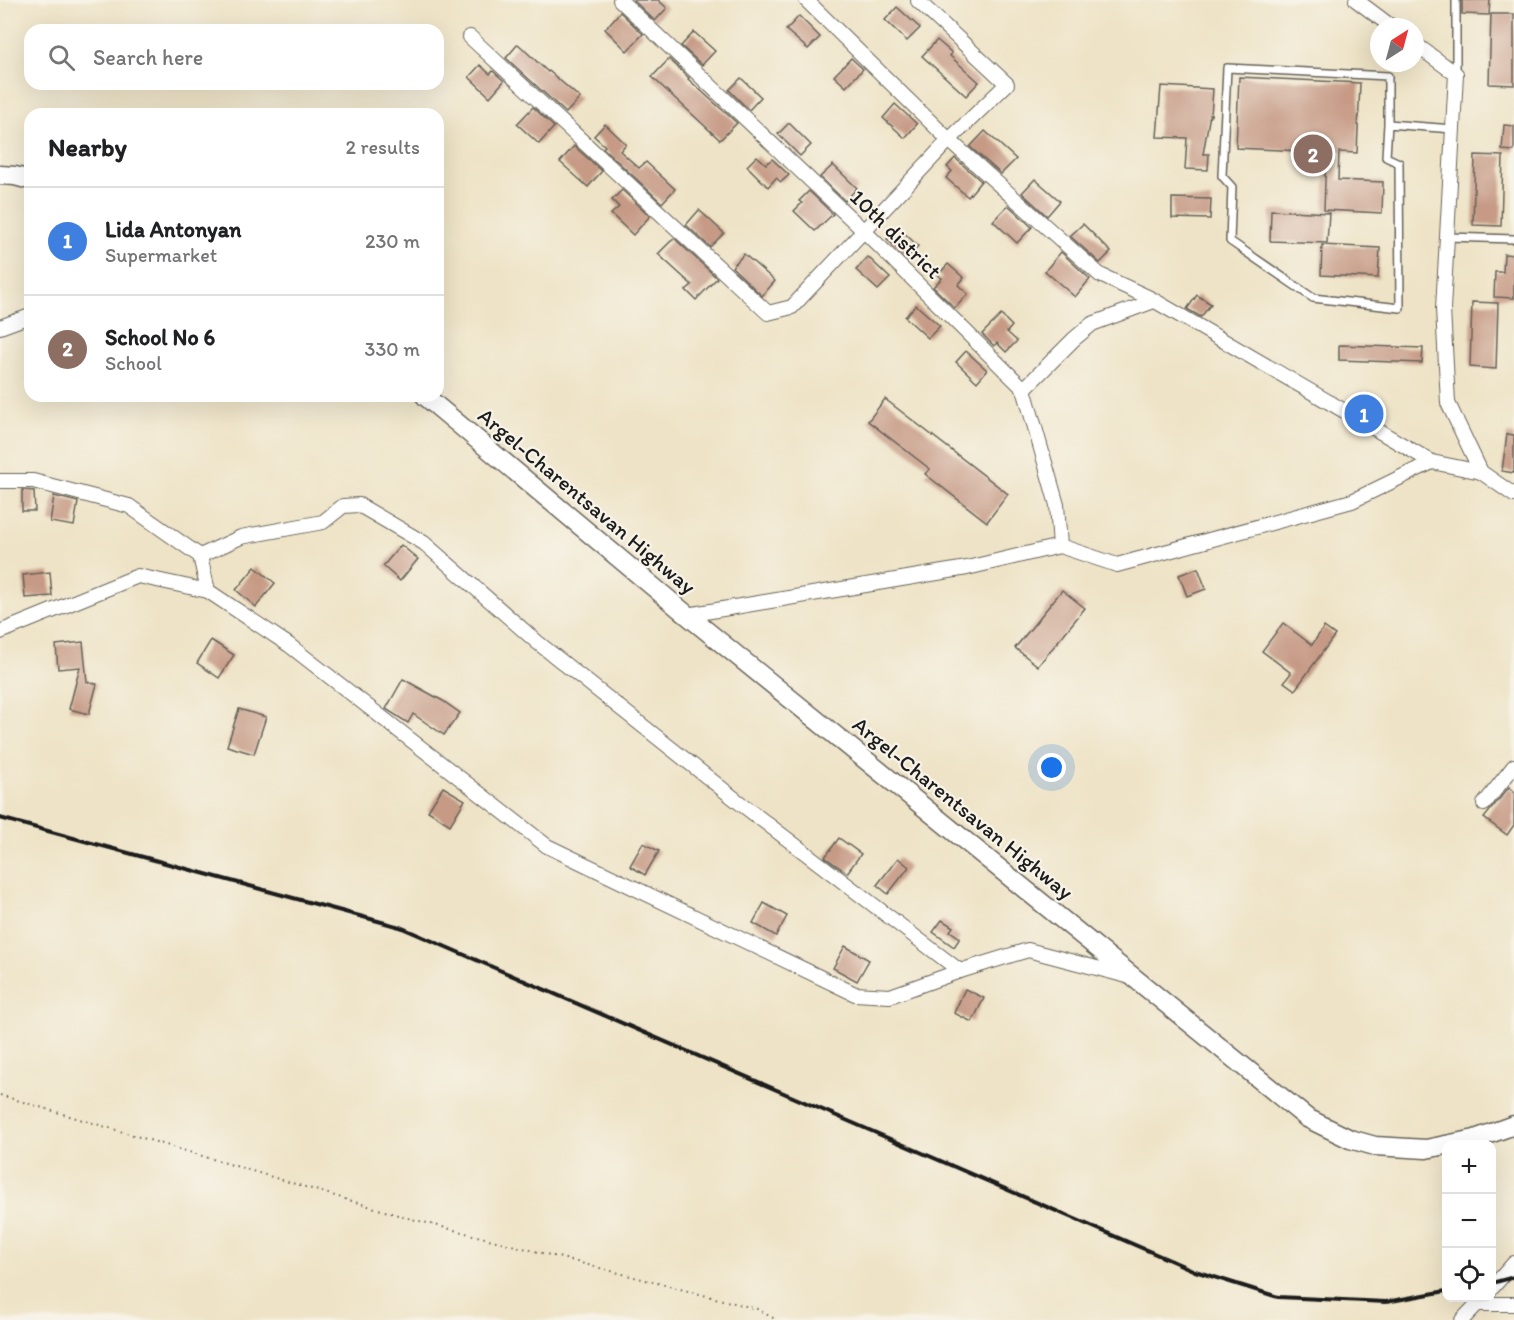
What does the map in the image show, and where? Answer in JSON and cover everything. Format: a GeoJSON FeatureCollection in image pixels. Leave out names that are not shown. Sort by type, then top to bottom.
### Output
{"type":"FeatureCollection","features":[{"type":"Feature","properties":{"kind":"main road"},"geometry":{"type":"LineString","coordinates":[[0,176],[24,178]]}},
{"type":"Feature","properties":{"kind":"main road","name":"Argel-Charentsavan Highway"},"geometry":{"type":"LineString","coordinates":[[431,402],[687,615],[1307,1118],[1350,1139],[1375,1146],[1426,1149],[1474,1139],[1514,1125]]}},
{"type":"Feature","properties":{"kind":"street","name":"10th district"},"geometry":{"type":"LineString","coordinates":[[620,0],[864,231],[1024,389],[1057,505],[1060,546]]}},
{"type":"Feature","properties":{"kind":"street"},"geometry":{"type":"LineString","coordinates":[[806,0],[949,140],[1100,275],[1154,301],[1432,462],[1481,472],[1514,495]]}},
{"type":"Feature","properties":{"kind":"street"},"geometry":{"type":"LineString","coordinates":[[1356,0],[1380,18]]}},
{"type":"Feature","properties":{"kind":"street"},"geometry":{"type":"LineString","coordinates":[[470,37],[768,312],[792,308],[949,140],[1007,84],[918,1]]}},
{"type":"Feature","properties":{"kind":"street"},"geometry":{"type":"LineString","coordinates":[[1424,51],[1456,75],[1443,309],[1448,404],[1481,472]]}},
{"type":"Feature","properties":{"kind":"street"},"geometry":{"type":"LineString","coordinates":[[1024,389],[1092,324],[1154,301]]}},
{"type":"Feature","properties":{"kind":"street"},"geometry":{"type":"LineString","coordinates":[[0,327],[24,318]]}},
{"type":"Feature","properties":{"kind":"street"},"geometry":{"type":"LineString","coordinates":[[687,615],[967,568],[1060,546],[1117,566],[1352,501],[1432,462]]}},
{"type":"Feature","properties":{"kind":"street"},"geometry":{"type":"LineString","coordinates":[[0,480],[33,481],[129,506],[200,556],[208,591]]}},
{"type":"Feature","properties":{"kind":"street"},"geometry":{"type":"LineString","coordinates":[[200,556],[241,537],[323,522],[343,506],[359,505],[424,543],[556,657],[740,803],[960,971]]}},
{"type":"Feature","properties":{"kind":"street"},"geometry":{"type":"LineString","coordinates":[[0,632],[138,576],[208,591],[289,645],[547,846],[855,994],[890,996],[1028,950],[1133,977]]}},
{"type":"Feature","properties":{"kind":"street"},"geometry":{"type":"LineString","coordinates":[[1484,804],[1514,766]]}},
{"type":"Feature","properties":{"kind":"street"},"geometry":{"type":"LineString","coordinates":[[1496,1283],[1514,1263]]}},
{"type":"Feature","properties":{"kind":"street"},"geometry":{"type":"LineString","coordinates":[[1462,1320],[1479,1302]]}},
{"type":"Feature","properties":{"kind":"street"},"geometry":{"type":"LineString","coordinates":[[1491,1302],[1514,1304]]}},
{"type":"Feature","properties":{"kind":"lane"},"geometry":{"type":"LineString","coordinates":[[1456,0],[1456,75]]}},
{"type":"Feature","properties":{"kind":"lane"},"geometry":{"type":"LineString","coordinates":[[1227,68],[1388,76],[1388,124],[1386,157],[1399,163],[1400,308],[1313,298],[1230,241],[1232,187],[1222,176],[1227,68]]}},
{"type":"Feature","properties":{"kind":"lane"},"geometry":{"type":"LineString","coordinates":[[1388,124],[1453,129]]}},
{"type":"Feature","properties":{"kind":"lane"},"geometry":{"type":"LineString","coordinates":[[1447,237],[1514,239]]}},
{"type":"Feature","properties":{"kind":"path"},"geometry":{"type":"LineString","coordinates":[[0,1095],[408,1218],[757,1309],[777,1320]]}},
{"type":"Feature","properties":{"kind":"building"},"geometry":{"type":"Polygon","coordinates":[[[633,0],[658,0],[667,8],[655,21],[633,0]]]}},
{"type":"Feature","properties":{"kind":"building"},"geometry":{"type":"Polygon","coordinates":[[[1462,0],[1490,0],[1489,15],[1462,14],[1462,0]]]}},
{"type":"Feature","properties":{"kind":"building"},"geometry":{"type":"Polygon","coordinates":[[[897,7],[920,28],[907,41],[885,20],[897,7]]]}},
{"type":"Feature","properties":{"kind":"building"},"geometry":{"type":"Polygon","coordinates":[[[620,12],[643,34],[627,51],[605,29],[620,12]]]}},
{"type":"Feature","properties":{"kind":"building"},"geometry":{"type":"Polygon","coordinates":[[[1491,14],[1514,14],[1514,85],[1489,84],[1491,14]]]}},
{"type":"Feature","properties":{"kind":"building"},"geometry":{"type":"Polygon","coordinates":[[[799,16],[820,37],[808,49],[786,30],[799,16]]]}},
{"type":"Feature","properties":{"kind":"building"},"geometry":{"type":"Polygon","coordinates":[[[694,32],[715,51],[702,65],[681,46],[694,32]]]}},
{"type":"Feature","properties":{"kind":"building"},"geometry":{"type":"Polygon","coordinates":[[[937,40],[952,53],[950,56],[979,82],[966,96],[922,56],[937,40]]]}},
{"type":"Feature","properties":{"kind":"building"},"geometry":{"type":"Polygon","coordinates":[[[518,44],[580,98],[566,113],[506,58],[518,44]]]}},
{"type":"Feature","properties":{"kind":"building"},"geometry":{"type":"Polygon","coordinates":[[[851,58],[863,69],[846,87],[834,76],[851,58]]]}},
{"type":"Feature","properties":{"kind":"building"},"geometry":{"type":"Polygon","coordinates":[[[669,59],[737,123],[720,140],[652,77],[669,59]]]}},
{"type":"Feature","properties":{"kind":"building"},"geometry":{"type":"Polygon","coordinates":[[[480,65],[490,74],[493,71],[504,81],[490,97],[469,77],[480,65]]]}},
{"type":"Feature","properties":{"kind":"building"},"geometry":{"type":"Polygon","coordinates":[[[1239,77],[1360,83],[1357,153],[1339,152],[1338,180],[1383,182],[1382,213],[1324,210],[1326,152],[1236,148],[1239,77]]]}},
{"type":"Feature","properties":{"kind":"building"},"geometry":{"type":"Polygon","coordinates":[[[741,78],[761,97],[749,110],[729,90],[741,78]]]}},
{"type":"Feature","properties":{"kind":"building"},"geometry":{"type":"Polygon","coordinates":[[[1161,86],[1213,89],[1211,115],[1203,154],[1209,154],[1208,170],[1185,169],[1187,138],[1157,137],[1161,86]]]}},
{"type":"Feature","properties":{"kind":"building"},"geometry":{"type":"Polygon","coordinates":[[[895,104],[917,124],[905,138],[883,118],[895,104]]]}},
{"type":"Feature","properties":{"kind":"building"},"geometry":{"type":"Polygon","coordinates":[[[533,107],[554,127],[539,144],[517,124],[533,107]]]}},
{"type":"Feature","properties":{"kind":"building"},"geometry":{"type":"Polygon","coordinates":[[[789,123],[811,145],[800,156],[778,134],[789,123]]]}},
{"type":"Feature","properties":{"kind":"building"},"geometry":{"type":"Polygon","coordinates":[[[605,124],[626,144],[620,151],[639,168],[646,162],[675,189],[662,203],[603,148],[605,146],[594,136],[605,124]]]}},
{"type":"Feature","properties":{"kind":"building"},"geometry":{"type":"Polygon","coordinates":[[[1504,125],[1514,126],[1514,151],[1502,150],[1504,125]]]}},
{"type":"Feature","properties":{"kind":"building"},"geometry":{"type":"Polygon","coordinates":[[[985,131],[1016,159],[1001,174],[970,147],[985,131]]]}},
{"type":"Feature","properties":{"kind":"building"},"geometry":{"type":"Polygon","coordinates":[[[574,146],[602,171],[588,187],[560,162],[574,146]]]}},
{"type":"Feature","properties":{"kind":"building"},"geometry":{"type":"Polygon","coordinates":[[[1475,155],[1503,156],[1501,226],[1473,225],[1475,155]]]}},
{"type":"Feature","properties":{"kind":"building"},"geometry":{"type":"Polygon","coordinates":[[[757,156],[766,164],[772,159],[789,175],[781,182],[776,178],[768,187],[747,166],[757,156]]]}},
{"type":"Feature","properties":{"kind":"building"},"geometry":{"type":"Polygon","coordinates":[[[955,158],[981,181],[968,197],[946,178],[952,171],[947,167],[955,158]]]}},
{"type":"Feature","properties":{"kind":"building"},"geometry":{"type":"Polygon","coordinates":[[[833,165],[857,188],[845,201],[820,177],[833,165]]]}},
{"type":"Feature","properties":{"kind":"building"},"geometry":{"type":"Polygon","coordinates":[[[1035,179],[1060,201],[1047,216],[1022,193],[1035,179]]]}},
{"type":"Feature","properties":{"kind":"building"},"geometry":{"type":"Polygon","coordinates":[[[622,190],[650,216],[633,235],[611,214],[619,207],[612,200],[622,190]]]}},
{"type":"Feature","properties":{"kind":"building"},"geometry":{"type":"Polygon","coordinates":[[[809,191],[833,214],[815,231],[794,211],[802,203],[799,201],[809,191]]]}},
{"type":"Feature","properties":{"kind":"building"},"geometry":{"type":"Polygon","coordinates":[[[1172,198],[1211,199],[1210,219],[1172,218],[1172,198]]]}},
{"type":"Feature","properties":{"kind":"building"},"geometry":{"type":"Polygon","coordinates":[[[1008,205],[1032,227],[1017,243],[993,221],[1008,205]]]}},
{"type":"Feature","properties":{"kind":"building"},"geometry":{"type":"Polygon","coordinates":[[[699,210],[724,233],[710,247],[686,225],[699,210]]]}},
{"type":"Feature","properties":{"kind":"building"},"geometry":{"type":"Polygon","coordinates":[[[1271,210],[1329,213],[1327,243],[1270,241],[1271,210]]]}},
{"type":"Feature","properties":{"kind":"building"},"geometry":{"type":"Polygon","coordinates":[[[1083,224],[1111,252],[1100,263],[1070,236],[1083,224]]]}},
{"type":"Feature","properties":{"kind":"building"},"geometry":{"type":"Polygon","coordinates":[[[898,227],[918,246],[907,258],[887,239],[898,227]]]}},
{"type":"Feature","properties":{"kind":"building"},"geometry":{"type":"Polygon","coordinates":[[[674,238],[717,278],[696,300],[686,290],[692,285],[658,254],[674,238]]]}},
{"type":"Feature","properties":{"kind":"building"},"geometry":{"type":"Polygon","coordinates":[[[1322,245],[1380,248],[1378,278],[1321,275],[1322,245]]]}},
{"type":"Feature","properties":{"kind":"building"},"geometry":{"type":"Polygon","coordinates":[[[1061,252],[1090,279],[1075,297],[1045,271],[1061,252]]]}},
{"type":"Feature","properties":{"kind":"building"},"geometry":{"type":"Polygon","coordinates":[[[744,254],[775,281],[762,296],[732,267],[744,254]]]}},
{"type":"Feature","properties":{"kind":"building"},"geometry":{"type":"Polygon","coordinates":[[[1504,254],[1514,255],[1514,298],[1494,297],[1495,272],[1503,272],[1504,254]]]}},
{"type":"Feature","properties":{"kind":"building"},"geometry":{"type":"Polygon","coordinates":[[[868,257],[890,278],[878,290],[856,270],[868,257]]]}},
{"type":"Feature","properties":{"kind":"building"},"geometry":{"type":"Polygon","coordinates":[[[948,264],[964,278],[958,285],[968,294],[955,308],[933,287],[942,278],[938,275],[948,264]]]}},
{"type":"Feature","properties":{"kind":"building"},"geometry":{"type":"Polygon","coordinates":[[[1197,295],[1211,304],[1201,317],[1187,309],[1197,295]]]}},
{"type":"Feature","properties":{"kind":"building"},"geometry":{"type":"Polygon","coordinates":[[[1472,302],[1498,303],[1496,369],[1470,367],[1472,302]]]}},
{"type":"Feature","properties":{"kind":"building"},"geometry":{"type":"Polygon","coordinates":[[[916,305],[940,326],[928,338],[905,317],[916,305]]]}},
{"type":"Feature","properties":{"kind":"building"},"geometry":{"type":"Polygon","coordinates":[[[1001,315],[1012,326],[1007,332],[1017,341],[1006,352],[997,343],[994,346],[982,334],[1001,315]]]}},
{"type":"Feature","properties":{"kind":"building"},"geometry":{"type":"Polygon","coordinates":[[[1339,345],[1423,348],[1422,363],[1339,360],[1339,345]]]}},
{"type":"Feature","properties":{"kind":"building"},"geometry":{"type":"Polygon","coordinates":[[[966,351],[987,370],[977,382],[956,362],[966,351]]]}},
{"type":"Feature","properties":{"kind":"building"},"geometry":{"type":"Polygon","coordinates":[[[1370,396],[1384,404],[1375,419],[1361,411],[1370,396]]]}},
{"type":"Feature","properties":{"kind":"building"},"geometry":{"type":"Polygon","coordinates":[[[885,399],[1008,494],[987,522],[925,474],[930,469],[868,421],[885,399]]]}},
{"type":"Feature","properties":{"kind":"building"},"geometry":{"type":"Polygon","coordinates":[[[1507,434],[1514,435],[1514,473],[1502,471],[1507,434]]]}},
{"type":"Feature","properties":{"kind":"building"},"geometry":{"type":"Polygon","coordinates":[[[22,490],[34,491],[35,511],[22,511],[22,490]]]}},
{"type":"Feature","properties":{"kind":"building"},"geometry":{"type":"Polygon","coordinates":[[[54,496],[78,502],[74,526],[50,522],[54,496]]]}},
{"type":"Feature","properties":{"kind":"building"},"geometry":{"type":"Polygon","coordinates":[[[401,545],[418,559],[400,581],[383,566],[401,545]]]}},
{"type":"Feature","properties":{"kind":"building"},"geometry":{"type":"Polygon","coordinates":[[[255,567],[275,583],[256,607],[236,590],[255,567]]]}},
{"type":"Feature","properties":{"kind":"building"},"geometry":{"type":"Polygon","coordinates":[[[1198,568],[1206,589],[1187,596],[1179,575],[1198,568]]]}},
{"type":"Feature","properties":{"kind":"building"},"geometry":{"type":"Polygon","coordinates":[[[50,572],[52,596],[25,598],[23,575],[50,572]]]}},
{"type":"Feature","properties":{"kind":"building"},"geometry":{"type":"Polygon","coordinates":[[[1062,590],[1085,608],[1038,666],[1015,648],[1062,590]]]}},
{"type":"Feature","properties":{"kind":"building"},"geometry":{"type":"Polygon","coordinates":[[[1283,623],[1312,645],[1324,627],[1335,635],[1295,690],[1284,682],[1291,673],[1262,651],[1283,623]]]}},
{"type":"Feature","properties":{"kind":"building"},"geometry":{"type":"Polygon","coordinates":[[[211,640],[234,655],[219,678],[197,663],[211,640]]]}},
{"type":"Feature","properties":{"kind":"building"},"geometry":{"type":"Polygon","coordinates":[[[83,642],[87,682],[97,684],[89,714],[69,709],[80,667],[58,669],[56,645],[83,642]]]}},
{"type":"Feature","properties":{"kind":"building"},"geometry":{"type":"Polygon","coordinates":[[[403,679],[460,713],[444,735],[413,714],[408,723],[386,709],[403,679]]]}},
{"type":"Feature","properties":{"kind":"building"},"geometry":{"type":"Polygon","coordinates":[[[239,709],[266,717],[254,754],[227,746],[239,709]]]}},
{"type":"Feature","properties":{"kind":"building"},"geometry":{"type":"Polygon","coordinates":[[[443,787],[465,800],[450,825],[428,811],[443,787]]]}},
{"type":"Feature","properties":{"kind":"building"},"geometry":{"type":"Polygon","coordinates":[[[1509,787],[1514,791],[1514,825],[1507,835],[1484,818],[1509,787]]]}},
{"type":"Feature","properties":{"kind":"building"},"geometry":{"type":"Polygon","coordinates":[[[839,838],[861,854],[847,873],[825,857],[839,838]]]}},
{"type":"Feature","properties":{"kind":"building"},"geometry":{"type":"Polygon","coordinates":[[[643,843],[659,851],[645,875],[630,866],[643,843]]]}},
{"type":"Feature","properties":{"kind":"building"},"geometry":{"type":"Polygon","coordinates":[[[898,858],[909,867],[888,894],[877,885],[898,858]]]}},
{"type":"Feature","properties":{"kind":"building"},"geometry":{"type":"Polygon","coordinates":[[[764,903],[787,916],[776,936],[753,923],[764,903]]]}},
{"type":"Feature","properties":{"kind":"building"},"geometry":{"type":"Polygon","coordinates":[[[942,920],[953,927],[950,931],[960,938],[954,947],[933,932],[942,920]]]}},
{"type":"Feature","properties":{"kind":"building"},"geometry":{"type":"Polygon","coordinates":[[[845,946],[869,960],[857,981],[833,968],[845,946]]]}},
{"type":"Feature","properties":{"kind":"building"},"geometry":{"type":"Polygon","coordinates":[[[965,989],[984,998],[972,1022],[954,1013],[965,989]]]}},
{"type":"Feature","properties":{"kind":"railway"},"geometry":{"type":"LineString","coordinates":[[0,818],[400,927],[1195,1271],[1278,1297],[1386,1302],[1442,1292]]}},
{"type":"Feature","properties":{"kind":"railway"},"geometry":{"type":"LineString","coordinates":[[1496,1282],[1514,1277]]}},
{"type":"Feature","properties":{"kind":"place","name":"School No 6"},"geometry":{"type":"Point","coordinates":[1313,154]}},
{"type":"Feature","properties":{"kind":"place","name":"Lida Antonyan"},"geometry":{"type":"Point","coordinates":[1364,414]}}]}
